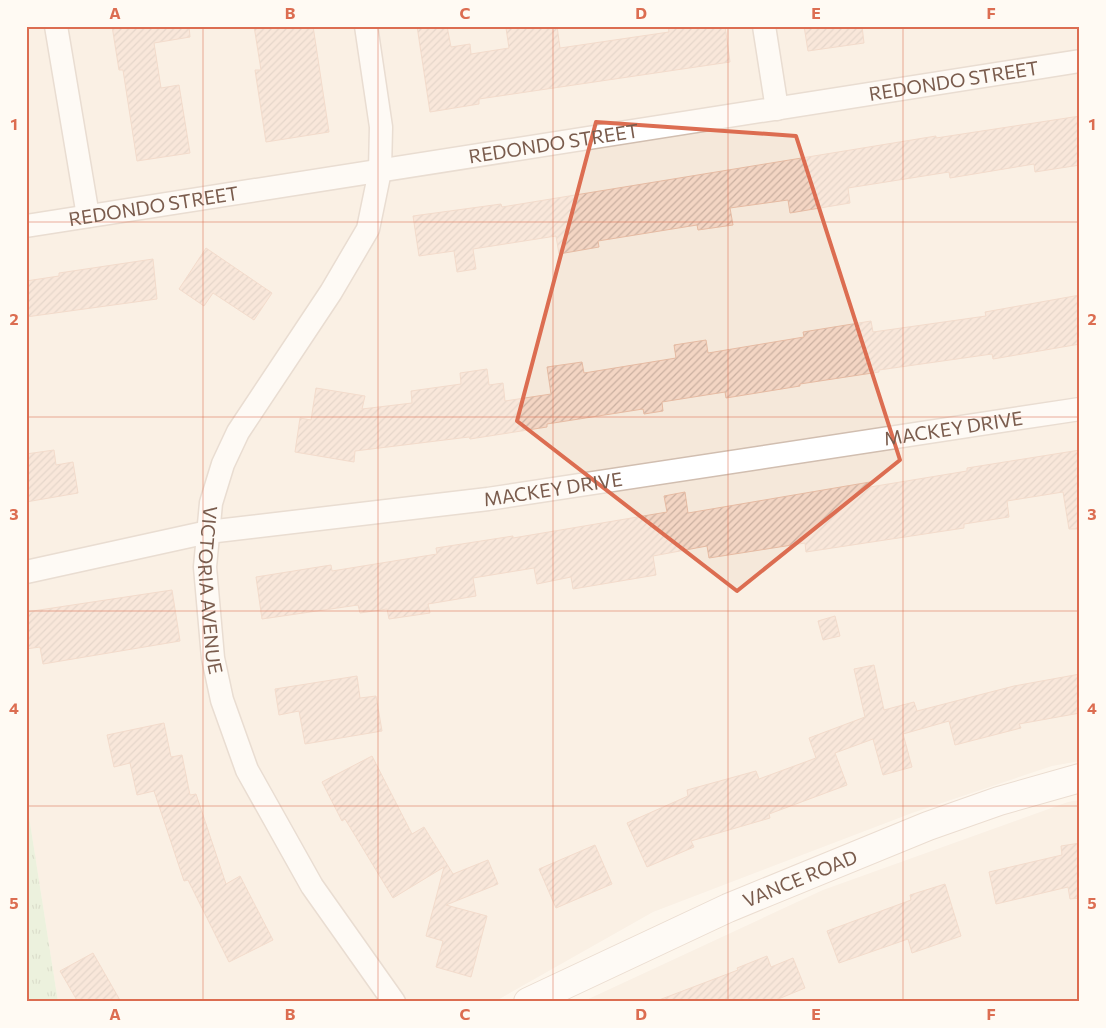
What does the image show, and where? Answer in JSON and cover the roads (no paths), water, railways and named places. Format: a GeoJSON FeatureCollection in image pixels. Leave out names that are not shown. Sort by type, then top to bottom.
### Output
{"type":"FeatureCollection","features":[{"type":"Feature","properties":{"kind":"street"},"geometry":{"type":"LineString","coordinates":[[56,26],[88,216]]}},
{"type":"Feature","properties":{"kind":"street","name":"VICTORIA AVENUE"},"geometry":{"type":"LineString","coordinates":[[366,26],[381,127],[380,171],[368,229],[331,292],[234,440],[223,464],[211,503],[205,567],[214,658],[222,700],[247,770],[312,886],[394,1002]]}},
{"type":"Feature","properties":{"kind":"street"},"geometry":{"type":"LineString","coordinates":[[764,26],[777,108]]}},
{"type":"Feature","properties":{"kind":"street","name":"REDONDO STREET"},"geometry":{"type":"LineString","coordinates":[[26,226],[1080,61]]}},
{"type":"Feature","properties":{"kind":"street","name":"MACKEY DRIVE"},"geometry":{"type":"LineString","coordinates":[[26,572],[208,532],[488,499],[1080,409]]}},
{"type":"Feature","properties":{"kind":"street","name":"VANCE ROAD"},"geometry":{"type":"LineString","coordinates":[[528,1002],[728,908],[919,830],[999,801],[1080,778]]}}]}
